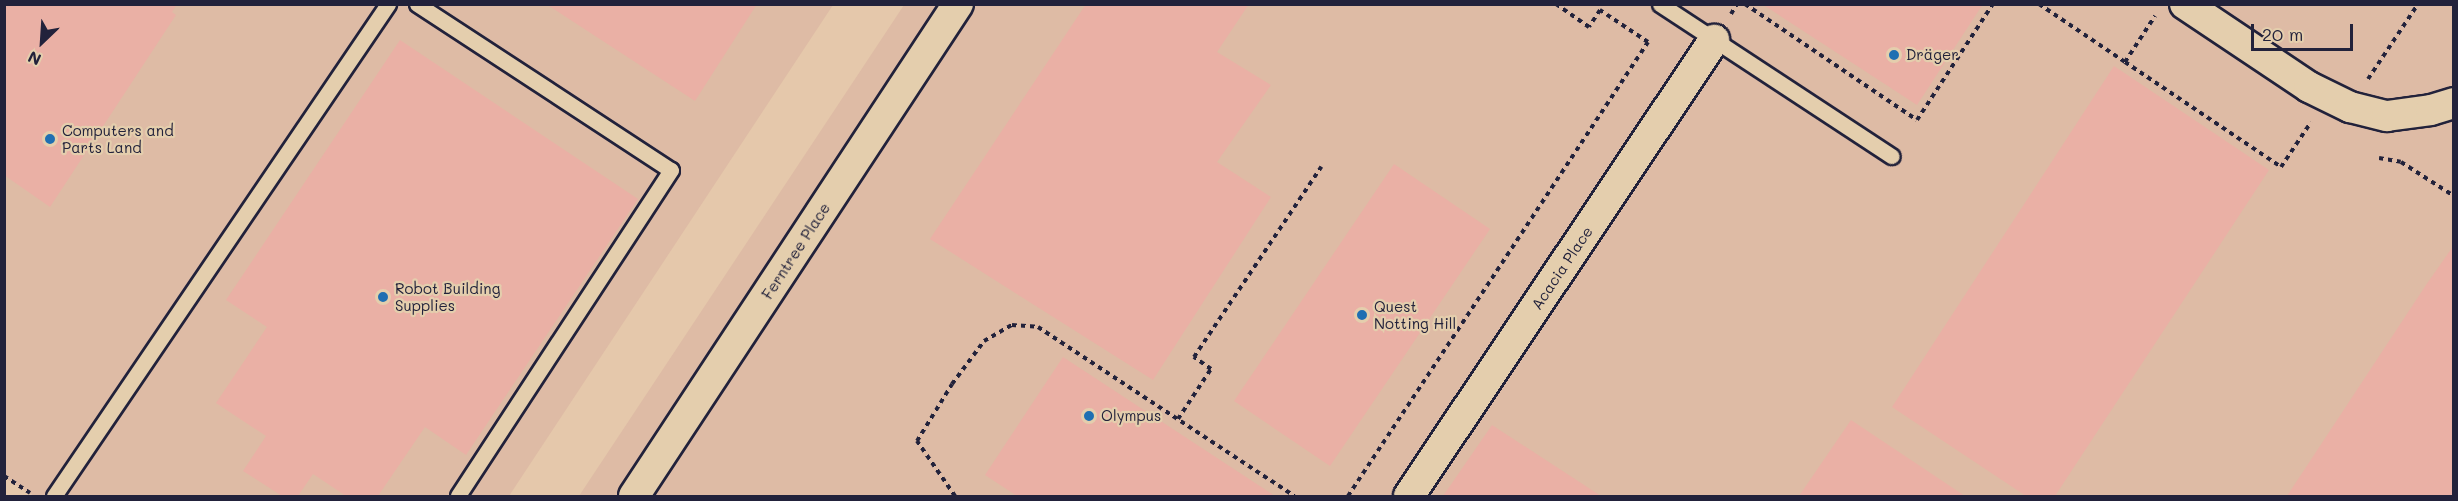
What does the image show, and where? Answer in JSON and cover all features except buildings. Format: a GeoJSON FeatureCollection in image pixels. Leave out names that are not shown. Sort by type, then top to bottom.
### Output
{"type":"FeatureCollection","features":[{"type":"Feature","properties":{"kind":"street","name":"Ferntree Place"},"geometry":{"type":"LineString","coordinates":[[634,496],[958,4]]}},
{"type":"Feature","properties":{"kind":"street"},"geometry":{"type":"LineString","coordinates":[[2186,4],[2338,102],[2387,116],[2431,110],[2454,104]]}},
{"type":"Feature","properties":{"kind":"street","name":"Acacia Place"},"geometry":{"type":"LineString","coordinates":[[1409,496],[1714,40]]}},
{"type":"Feature","properties":{"kind":"lane"},"geometry":{"type":"LineString","coordinates":[[54,496],[388,4]]}},
{"type":"Feature","properties":{"kind":"lane"},"geometry":{"type":"LineString","coordinates":[[417,4],[671,170],[458,496]]}},
{"type":"Feature","properties":{"kind":"lane"},"geometry":{"type":"LineString","coordinates":[[1660,4],[1891,156]]}},
{"type":"Feature","properties":{"kind":"path"},"geometry":{"type":"LineString","coordinates":[[1348,496],[1648,42],[1600,10],[1589,27],[1556,4]]}},
{"type":"Feature","properties":{"kind":"path"},"geometry":{"type":"LineString","coordinates":[[1745,4],[1917,120],[1993,4]]}},
{"type":"Feature","properties":{"kind":"path"},"geometry":{"type":"LineString","coordinates":[[2039,4],[2281,167],[2338,102],[2418,4]]}},
{"type":"Feature","properties":{"kind":"path"},"geometry":{"type":"LineString","coordinates":[[2125,62],[2157,14]]}},
{"type":"Feature","properties":{"kind":"path"},"geometry":{"type":"LineString","coordinates":[[2379,158],[2401,162],[2454,196]]}},
{"type":"Feature","properties":{"kind":"path"},"geometry":{"type":"LineString","coordinates":[[1178,419],[1211,369],[1194,357],[1321,167]]}},
{"type":"Feature","properties":{"kind":"path"},"geometry":{"type":"LineString","coordinates":[[955,496],[917,441],[952,384],[984,341],[1012,326],[1038,327],[1294,496]]}},
{"type":"Feature","properties":{"kind":"path"},"geometry":{"type":"LineString","coordinates":[[4,476],[36,496]]}},
{"type":"Feature","properties":{"kind":"shaded area"},"geometry":{"type":"Polygon","coordinates":[[[4,5],[833,5],[509,496],[34,496],[5,478],[4,5]]]}},
{"type":"Feature","properties":{"kind":"shaded area"},"geometry":{"type":"Polygon","coordinates":[[[904,5],[2453,5],[2453,496],[579,496],[904,5]]]}},
{"type":"Feature","properties":{"kind":"place","name":"Dräger"},"geometry":{"type":"Point","coordinates":[1894,55]}},
{"type":"Feature","properties":{"kind":"place","name":"Computers and Parts Land"},"geometry":{"type":"Point","coordinates":[50,139]}},
{"type":"Feature","properties":{"kind":"place","name":"Robot Building Supplies"},"geometry":{"type":"Point","coordinates":[383,297]}},
{"type":"Feature","properties":{"kind":"place","name":"Quest Notting Hill"},"geometry":{"type":"Point","coordinates":[1362,315]}},
{"type":"Feature","properties":{"kind":"place","name":"Olympus"},"geometry":{"type":"Point","coordinates":[1089,416]}}]}
